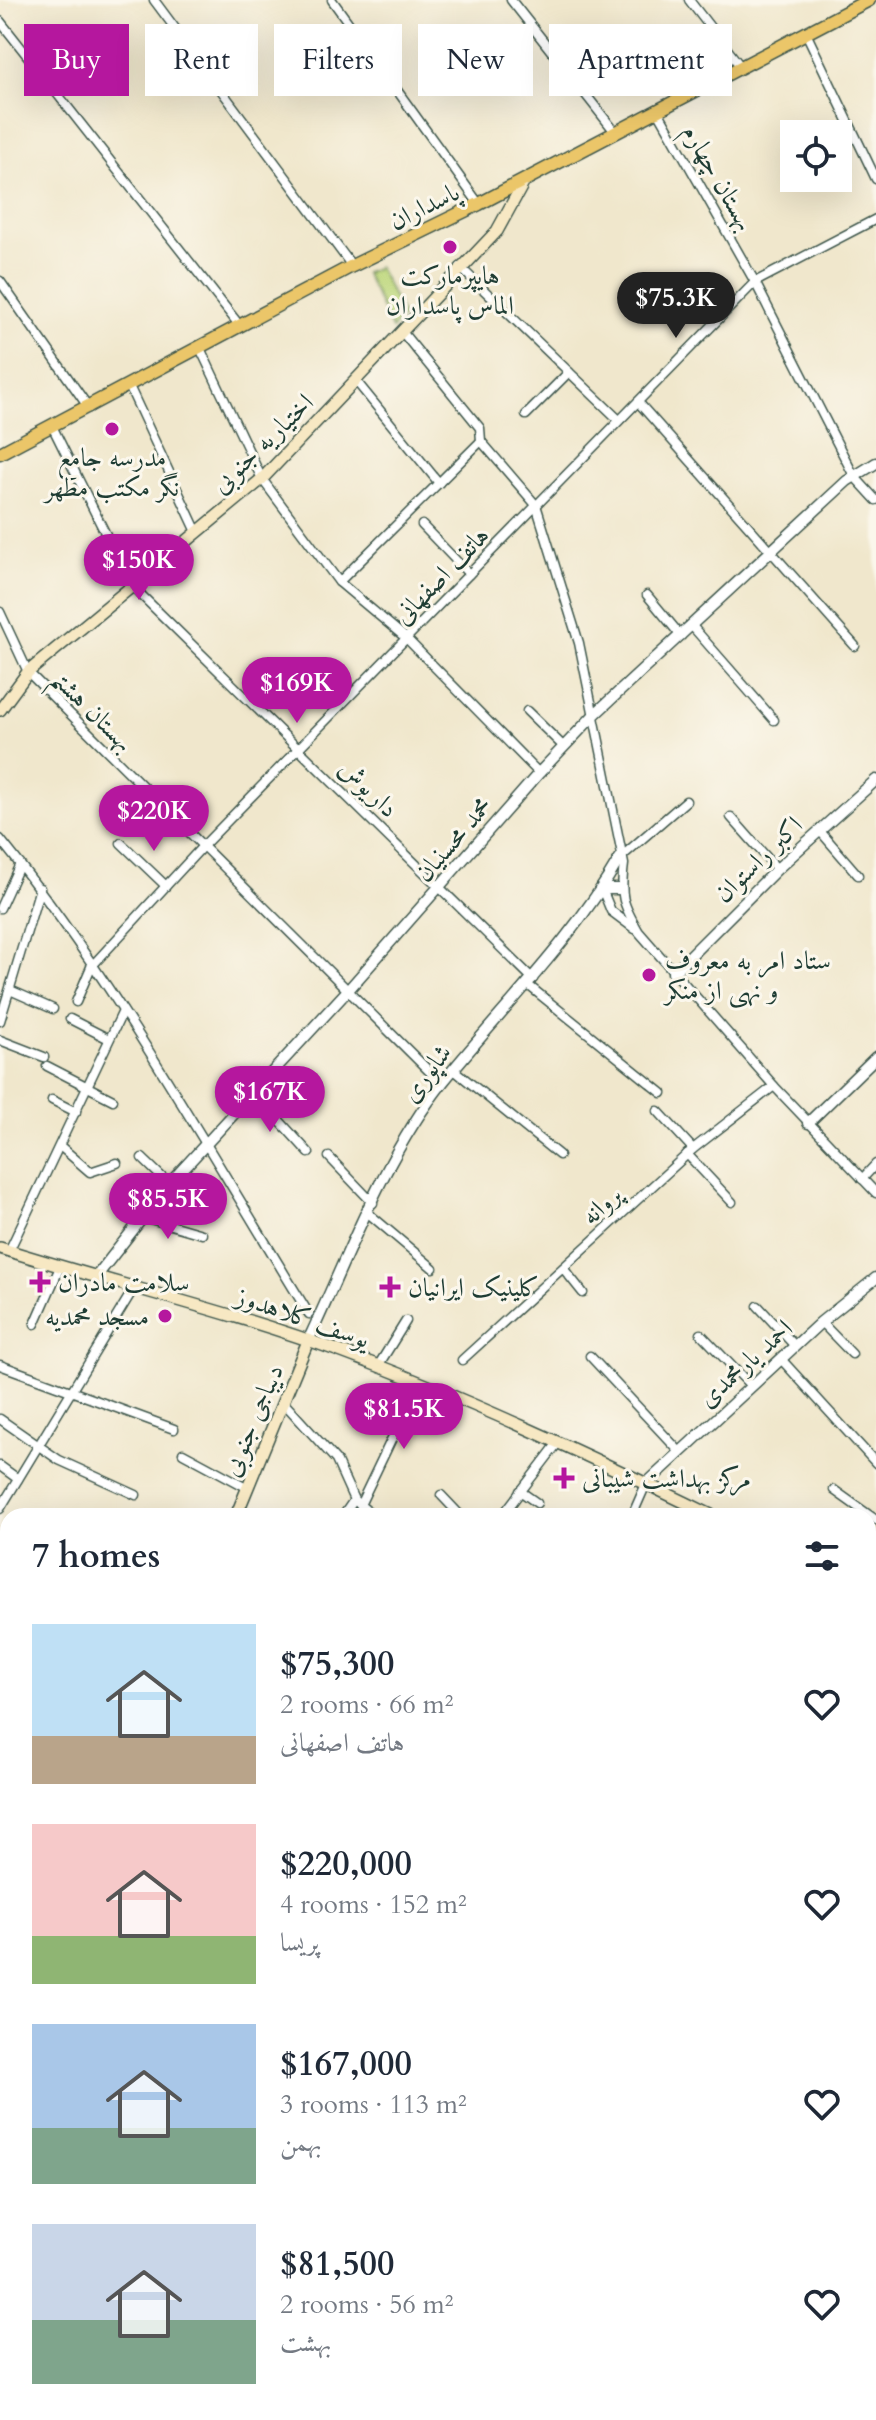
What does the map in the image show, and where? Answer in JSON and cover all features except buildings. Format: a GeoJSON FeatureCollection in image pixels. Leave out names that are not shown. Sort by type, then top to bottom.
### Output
{"type":"FeatureCollection","features":[{"type":"Feature","properties":{"kind":"main road","name":"پاسداران"},"geometry":{"type":"LineString","coordinates":[[4,451],[53,428],[352,266],[479,204],[869,0]]}},
{"type":"Feature","properties":{"kind":"main road","name":"اختیاریه جنوبی"},"geometry":{"type":"LineString","coordinates":[[0,710],[28,672],[262,479],[497,231],[525,180]]}},
{"type":"Feature","properties":{"kind":"main road"},"geometry":{"type":"LineString","coordinates":[[0,437],[4,451]]}},
{"type":"Feature","properties":{"kind":"main road","name":"یوسف کلاهدوز"},"geometry":{"type":"LineString","coordinates":[[4,1250],[308,1341],[378,1366],[696,1508]]}},
{"type":"Feature","properties":{"kind":"main road","name":"دیباجی جنوبی"},"geometry":{"type":"LineString","coordinates":[[239,1508],[308,1341]]}},
{"type":"Feature","properties":{"kind":"street"},"geometry":{"type":"LineString","coordinates":[[154,0],[352,266]]}},
{"type":"Feature","properties":{"kind":"street"},"geometry":{"type":"LineString","coordinates":[[332,0],[479,204]]}},
{"type":"Feature","properties":{"kind":"street"},"geometry":{"type":"LineString","coordinates":[[511,0],[616,133]]}},
{"type":"Feature","properties":{"kind":"street"},"geometry":{"type":"LineString","coordinates":[[689,0],[741,67]]}},
{"type":"Feature","properties":{"kind":"street"},"geometry":{"type":"LineString","coordinates":[[0,21],[240,326]]}},
{"type":"Feature","properties":{"kind":"street"},"geometry":{"type":"LineString","coordinates":[[806,33],[876,179]]}},
{"type":"Feature","properties":{"kind":"street","name":"بهستان چهارم"},"geometry":{"type":"LineString","coordinates":[[658,111],[755,282],[854,476],[876,500]]}},
{"type":"Feature","properties":{"kind":"street","name":"هاتف اصفهانی"},"geometry":{"type":"LineString","coordinates":[[76,1002],[91,967],[202,847],[755,282],[876,219]]}},
{"type":"Feature","properties":{"kind":"street"},"geometry":{"type":"LineString","coordinates":[[460,267],[619,420]]}},
{"type":"Feature","properties":{"kind":"street"},"geometry":{"type":"LineString","coordinates":[[0,281],[89,408]]}},
{"type":"Feature","properties":{"kind":"street"},"geometry":{"type":"LineString","coordinates":[[403,333],[480,428],[481,441],[536,505],[579,643],[620,858],[624,864],[620,889],[639,932]]}},
{"type":"Feature","properties":{"kind":"street"},"geometry":{"type":"LineString","coordinates":[[200,348],[262,479],[339,582],[407,639],[539,773]]}},
{"type":"Feature","properties":{"kind":"street"},"geometry":{"type":"LineString","coordinates":[[526,415],[569,372]]}},
{"type":"Feature","properties":{"kind":"street"},"geometry":{"type":"LineString","coordinates":[[356,381],[439,483]]}},
{"type":"Feature","properties":{"kind":"street"},"geometry":{"type":"LineString","coordinates":[[129,386],[197,532]]}},
{"type":"Feature","properties":{"kind":"street"},"geometry":{"type":"LineString","coordinates":[[638,402],[855,646]]}},
{"type":"Feature","properties":{"kind":"street","name":"داریوش"},"geometry":{"type":"LineString","coordinates":[[53,428],[131,585],[441,886],[530,982],[662,1093]]}},
{"type":"Feature","properties":{"kind":"street"},"geometry":{"type":"LineString","coordinates":[[339,582],[481,441]]}},
{"type":"Feature","properties":{"kind":"street","name":"محمد محسنیان"},"geometry":{"type":"LineString","coordinates":[[96,1277],[169,1184],[255,1094],[594,715],[854,476],[876,463]]}},
{"type":"Feature","properties":{"kind":"street"},"geometry":{"type":"LineString","coordinates":[[422,525],[469,574]]}},
{"type":"Feature","properties":{"kind":"street"},"geometry":{"type":"LineString","coordinates":[[647,595],[681,636]]}},
{"type":"Feature","properties":{"kind":"street","name":"بهستان هشتم"},"geometry":{"type":"LineString","coordinates":[[0,612],[28,672],[202,847],[350,988],[442,1084]]}},
{"type":"Feature","properties":{"kind":"street"},"geometry":{"type":"LineString","coordinates":[[692,626],[774,720]]}},
{"type":"Feature","properties":{"kind":"street"},"geometry":{"type":"LineString","coordinates":[[527,711],[564,747]]}},
{"type":"Feature","properties":{"kind":"street","name":"اکبر راستوان"},"geometry":{"type":"LineString","coordinates":[[673,973],[777,869],[876,780]]}},
{"type":"Feature","properties":{"kind":"street"},"geometry":{"type":"LineString","coordinates":[[620,858],[686,801]]}},
{"type":"Feature","properties":{"kind":"street"},"geometry":{"type":"LineString","coordinates":[[731,817],[777,869]]}},
{"type":"Feature","properties":{"kind":"street"},"geometry":{"type":"LineString","coordinates":[[820,831],[858,875]]}},
{"type":"Feature","properties":{"kind":"street"},"geometry":{"type":"LineString","coordinates":[[0,839],[40,888],[123,1011],[309,1314]]}},
{"type":"Feature","properties":{"kind":"street"},"geometry":{"type":"LineString","coordinates":[[121,843],[166,886]]}},
{"type":"Feature","properties":{"kind":"street","name":"شاپوری"},"geometry":{"type":"LineString","coordinates":[[308,1341],[396,1154],[442,1084],[530,982],[602,889],[620,858]]}},
{"type":"Feature","properties":{"kind":"street"},"geometry":{"type":"LineString","coordinates":[[0,908],[3,891],[20,864]]}},
{"type":"Feature","properties":{"kind":"street"},"geometry":{"type":"LineString","coordinates":[[1,1014],[40,888]]}},
{"type":"Feature","properties":{"kind":"street"},"geometry":{"type":"LineString","coordinates":[[620,889],[602,889],[611,911],[639,932],[774,1086],[876,1193]]}},
{"type":"Feature","properties":{"kind":"street"},"geometry":{"type":"LineString","coordinates":[[10,990],[53,1009]]}},
{"type":"Feature","properties":{"kind":"street"},"geometry":{"type":"LineString","coordinates":[[4,1250],[60,1146],[123,1011]]}},
{"type":"Feature","properties":{"kind":"street"},"geometry":{"type":"LineString","coordinates":[[70,1019],[109,1039]]}},
{"type":"Feature","properties":{"kind":"street"},"geometry":{"type":"LineString","coordinates":[[0,1040],[113,1100]]}},
{"type":"Feature","properties":{"kind":"street"},"geometry":{"type":"LineString","coordinates":[[808,1123],[876,1057]]}},
{"type":"Feature","properties":{"kind":"street"},"geometry":{"type":"LineString","coordinates":[[454,1070],[559,1155]]}},
{"type":"Feature","properties":{"kind":"street","name":"پروانه"},"geometry":{"type":"LineString","coordinates":[[462,1360],[690,1152],[774,1086]]}},
{"type":"Feature","properties":{"kind":"street"},"geometry":{"type":"LineString","coordinates":[[255,1094],[309,1153]]}},
{"type":"Feature","properties":{"kind":"street"},"geometry":{"type":"LineString","coordinates":[[52,1100],[76,1112]]}},
{"type":"Feature","properties":{"kind":"street"},"geometry":{"type":"LineString","coordinates":[[658,1111],[732,1202]]}},
{"type":"Feature","properties":{"kind":"street"},"geometry":{"type":"LineString","coordinates":[[60,1146],[90,1172],[117,1163]]}},
{"type":"Feature","properties":{"kind":"street"},"geometry":{"type":"LineString","coordinates":[[329,1157],[370,1208],[433,1268]]}},
{"type":"Feature","properties":{"kind":"street"},"geometry":{"type":"LineString","coordinates":[[142,1158],[169,1184]]}},
{"type":"Feature","properties":{"kind":"street"},"geometry":{"type":"LineString","coordinates":[[862,1179],[876,1164]]}},
{"type":"Feature","properties":{"kind":"street"},"geometry":{"type":"LineString","coordinates":[[143,1217],[202,1234]]}},
{"type":"Feature","properties":{"kind":"street"},"geometry":{"type":"LineString","coordinates":[[35,1324],[60,1267]]}},
{"type":"Feature","properties":{"kind":"street"},"geometry":{"type":"LineString","coordinates":[[563,1268],[583,1293]]}},
{"type":"Feature","properties":{"kind":"street","name":"احمد یارمحمدی"},"geometry":{"type":"LineString","coordinates":[[646,1484],[821,1322],[876,1278]]}},
{"type":"Feature","properties":{"kind":"street"},"geometry":{"type":"LineString","coordinates":[[1,1508],[134,1288]]}},
{"type":"Feature","properties":{"kind":"street"},"geometry":{"type":"LineString","coordinates":[[758,1306],[795,1346]]}},
{"type":"Feature","properties":{"kind":"street"},"geometry":{"type":"LineString","coordinates":[[378,1366],[406,1321]]}},
{"type":"Feature","properties":{"kind":"street"},"geometry":{"type":"LineString","coordinates":[[821,1322],[852,1354]]}},
{"type":"Feature","properties":{"kind":"street"},"geometry":{"type":"LineString","coordinates":[[701,1334],[751,1386]]}},
{"type":"Feature","properties":{"kind":"street"},"geometry":{"type":"LineString","coordinates":[[590,1356],[680,1452]]}},
{"type":"Feature","properties":{"kind":"street"},"geometry":{"type":"LineString","coordinates":[[781,1359],[876,1463]]}},
{"type":"Feature","properties":{"kind":"street"},"geometry":{"type":"LineString","coordinates":[[0,1365],[174,1429]]}},
{"type":"Feature","properties":{"kind":"street"},"geometry":{"type":"LineString","coordinates":[[352,1508],[419,1382]]}},
{"type":"Feature","properties":{"kind":"street"},"geometry":{"type":"LineString","coordinates":[[284,1403],[336,1460],[357,1503],[364,1508]]}},
{"type":"Feature","properties":{"kind":"street"},"geometry":{"type":"LineString","coordinates":[[0,1419],[59,1460],[136,1495]]}},
{"type":"Feature","properties":{"kind":"street"},"geometry":{"type":"LineString","coordinates":[[508,1508],[557,1444]]}},
{"type":"Feature","properties":{"kind":"street"},"geometry":{"type":"LineString","coordinates":[[183,1453],[248,1488]]}},
{"type":"Feature","properties":{"kind":"street"},"geometry":{"type":"LineString","coordinates":[[0,1466],[18,1479]]}},
{"type":"Feature","properties":{"kind":"street"},"geometry":{"type":"LineString","coordinates":[[636,1508],[646,1484]]}},
{"type":"Feature","properties":{"kind":"street"},"geometry":{"type":"LineString","coordinates":[[834,1490],[859,1508]]}},
{"type":"Feature","properties":{"kind":"street"},"geometry":{"type":"LineString","coordinates":[[520,1491],[537,1503]]}},
{"type":"Feature","properties":{"kind":"street"},"geometry":{"type":"LineString","coordinates":[[441,1495],[453,1508]]}},
{"type":"Feature","properties":{"kind":"green space"},"geometry":{"type":"Polygon","coordinates":[[[378,267],[403,316],[392,329],[365,273],[378,267]]]}},
{"type":"Feature","properties":{"kind":"place","name":"هایپرمارکت الماس پاسداران"},"geometry":{"type":"Point","coordinates":[450,247]}},
{"type":"Feature","properties":{"kind":"place","name":"مدرسه جامع نگر مکتب مطهر"},"geometry":{"type":"Point","coordinates":[112,429]}},
{"type":"Feature","properties":{"kind":"place","name":"ستاد امر به معروف و نهی از منکر"},"geometry":{"type":"Point","coordinates":[649,975]}},
{"type":"Feature","properties":{"kind":"place","name":"سلامت مادران"},"geometry":{"type":"Point","coordinates":[40,1282]}},
{"type":"Feature","properties":{"kind":"place","name":"کلینیک ایرانیان"},"geometry":{"type":"Point","coordinates":[390,1287]}},
{"type":"Feature","properties":{"kind":"place","name":"مسجد محمدیه"},"geometry":{"type":"Point","coordinates":[165,1316]}},
{"type":"Feature","properties":{"kind":"place","name":"مرکز بهداشت شیبانی"},"geometry":{"type":"Point","coordinates":[564,1478]}}]}
